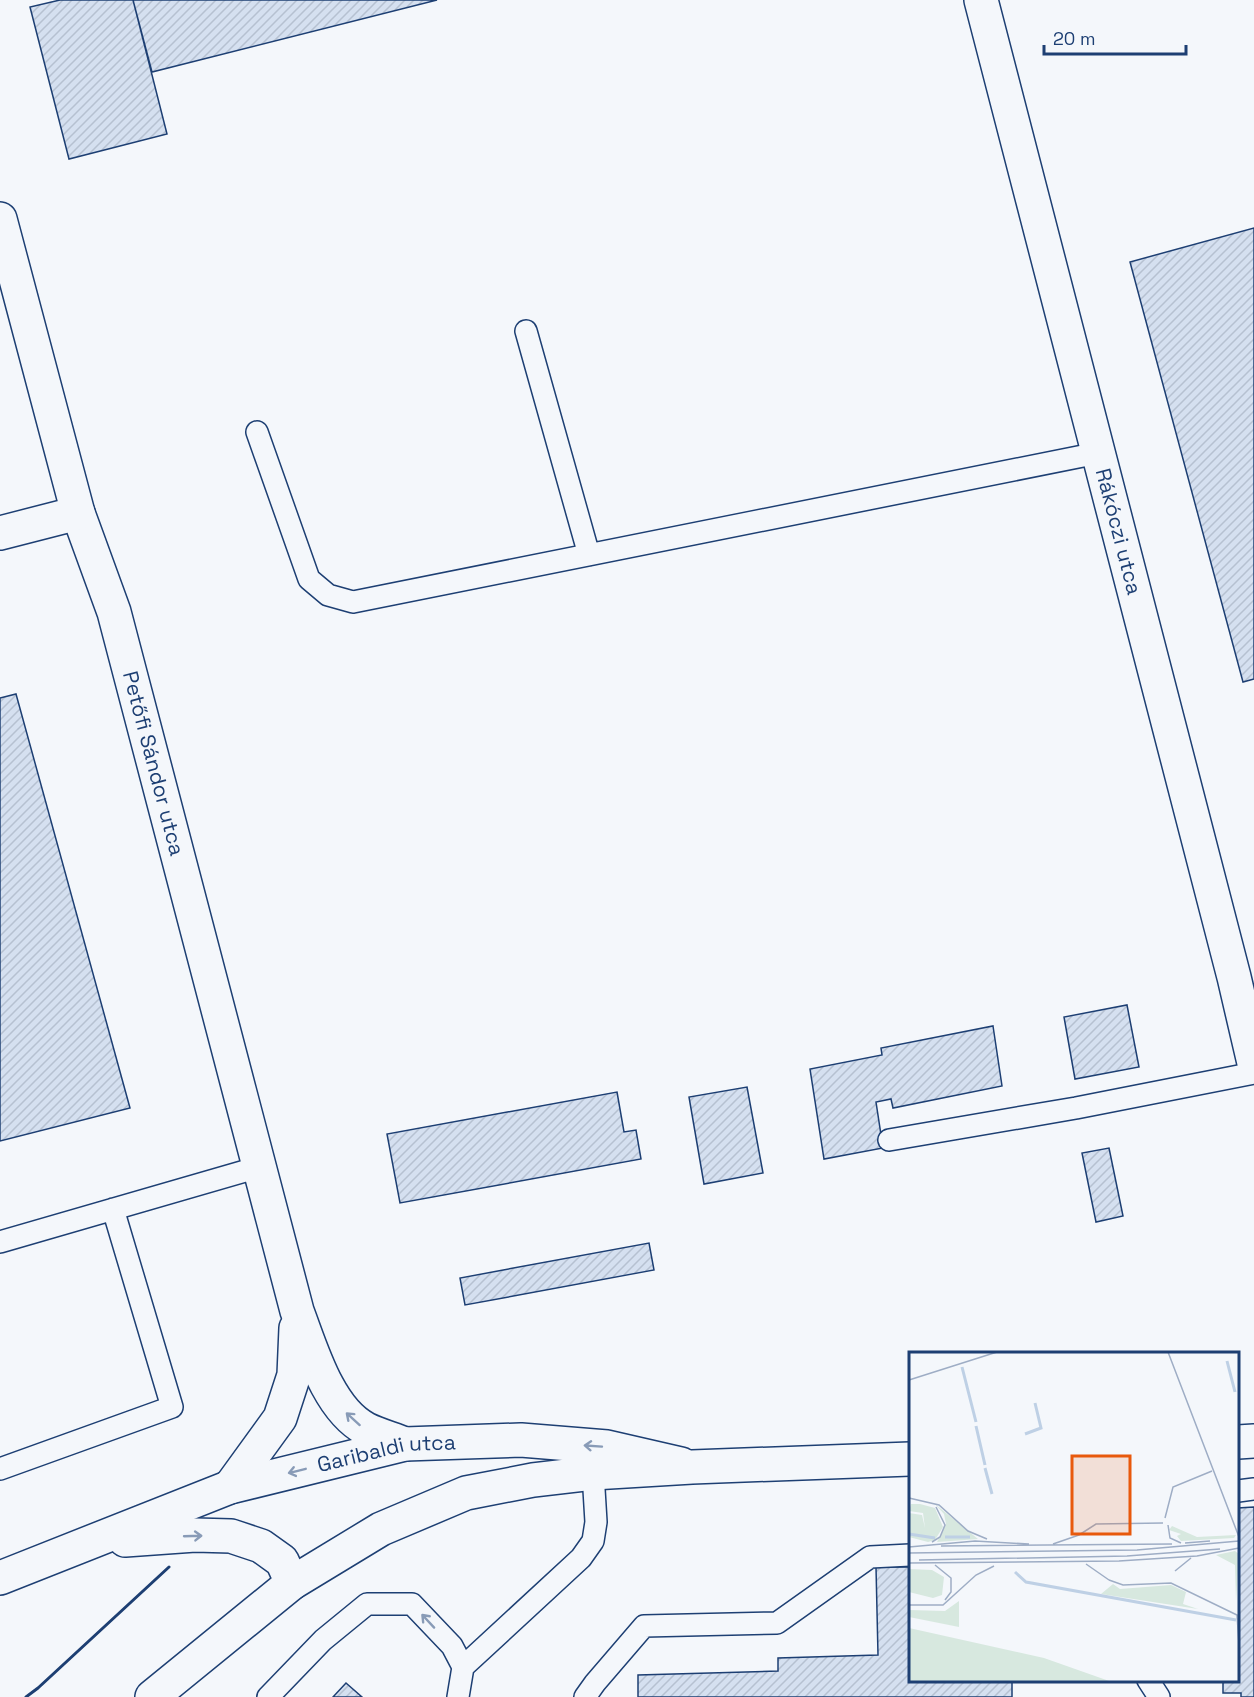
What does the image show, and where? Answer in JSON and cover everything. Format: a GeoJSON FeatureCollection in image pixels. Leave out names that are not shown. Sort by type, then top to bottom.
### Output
{"type":"FeatureCollection","features":[{"type":"Feature","properties":{"kind":"street","name":"Rákóczi utca"},"geometry":{"type":"LineString","coordinates":[[981,0],[1254,1063]]}},
{"type":"Feature","properties":{"kind":"street","name":"Petőfi Sándor utca"},"geometry":{"type":"LineString","coordinates":[[0,219],[78,513],[114,612],[297,1311],[319,1371],[339,1405],[364,1428],[405,1444]]}},
{"type":"Feature","properties":{"kind":"street"},"geometry":{"type":"LineString","coordinates":[[0,533],[78,513]]}},
{"type":"Feature","properties":{"kind":"street","name":"Petőfi Sándor utca"},"geometry":{"type":"LineString","coordinates":[[230,1487],[280,1418],[294,1375],[297,1311]]}},
{"type":"Feature","properties":{"kind":"street","name":"Garibaldi utca"},"geometry":{"type":"LineString","coordinates":[[0,1578],[230,1487],[405,1444],[521,1440],[607,1447],[692,1467]]}},
{"type":"Feature","properties":{"kind":"street"},"geometry":{"type":"LineString","coordinates":[[1239,1442],[1254,1441]]}},
{"type":"Feature","properties":{"kind":"street","name":"Garibaldi utca"},"geometry":{"type":"LineString","coordinates":[[152,1697],[292,1583],[381,1528],[466,1493],[533,1480],[594,1473],[909,1459]]}},
{"type":"Feature","properties":{"kind":"street","name":"Garibaldi utca"},"geometry":{"type":"LineString","coordinates":[[93,1543],[195,1535],[231,1536],[261,1546],[282,1561],[292,1583]]}},
{"type":"Feature","properties":{"kind":"lane"},"geometry":{"type":"LineString","coordinates":[[526,331],[589,555]]}},
{"type":"Feature","properties":{"kind":"lane"},"geometry":{"type":"LineString","coordinates":[[257,432],[309,579],[328,595],[353,602],[1098,453]]}},
{"type":"Feature","properties":{"kind":"lane"},"geometry":{"type":"LineString","coordinates":[[889,1140],[1076,1108],[1254,1073]]}},
{"type":"Feature","properties":{"kind":"lane"},"geometry":{"type":"LineString","coordinates":[[0,1242],[259,1167]]}},
{"type":"Feature","properties":{"kind":"lane"},"geometry":{"type":"LineString","coordinates":[[0,1469],[172,1407],[113,1209]]}},
{"type":"Feature","properties":{"kind":"lane"},"geometry":{"type":"LineString","coordinates":[[463,1667],[580,1558],[594,1541],[596,1522],[594,1473]]}},
{"type":"Feature","properties":{"kind":"lane"},"geometry":{"type":"LineString","coordinates":[[1239,1491],[1254,1489]]}},
{"type":"Feature","properties":{"kind":"lane"},"geometry":{"type":"LineString","coordinates":[[585,1697],[644,1626],[777,1623],[870,1557],[909,1555]]}},
{"type":"Feature","properties":{"kind":"lane"},"geometry":{"type":"LineString","coordinates":[[268,1697],[323,1640],[367,1604],[412,1604],[452,1646],[463,1667],[458,1697]]}},
{"type":"Feature","properties":{"kind":"lane"},"geometry":{"type":"LineString","coordinates":[[1149,1682],[1159,1697]]}},
{"type":"Feature","properties":{"kind":"building"},"geometry":{"type":"Polygon","coordinates":[[[60,0],[133,0],[167,134],[69,159],[30,7],[60,0]]]}},
{"type":"Feature","properties":{"kind":"building"},"geometry":{"type":"Polygon","coordinates":[[[133,0],[437,0],[152,72],[133,0]]]}},
{"type":"Feature","properties":{"kind":"building"},"geometry":{"type":"Polygon","coordinates":[[[1254,228],[1254,679],[1243,682],[1130,262],[1254,228]]]}},
{"type":"Feature","properties":{"kind":"building"},"geometry":{"type":"Polygon","coordinates":[[[16,694],[130,1108],[0,1141],[0,698],[16,694]]]}},
{"type":"Feature","properties":{"kind":"building"},"geometry":{"type":"Polygon","coordinates":[[[1127,1005],[1139,1067],[1075,1079],[1064,1017],[1127,1005]]]}},
{"type":"Feature","properties":{"kind":"building"},"geometry":{"type":"Polygon","coordinates":[[[993,1026],[1002,1086],[893,1108],[891,1099],[876,1102],[883,1148],[824,1159],[810,1069],[882,1055],[881,1048],[993,1026]]]}},
{"type":"Feature","properties":{"kind":"building"},"geometry":{"type":"Polygon","coordinates":[[[747,1087],[763,1173],[704,1184],[689,1097],[747,1087]]]}},
{"type":"Feature","properties":{"kind":"building"},"geometry":{"type":"Polygon","coordinates":[[[617,1092],[624,1132],[636,1130],[641,1159],[400,1203],[387,1134],[617,1092]]]}},
{"type":"Feature","properties":{"kind":"building"},"geometry":{"type":"Polygon","coordinates":[[[1109,1148],[1123,1216],[1096,1222],[1082,1153],[1109,1148]]]}},
{"type":"Feature","properties":{"kind":"building"},"geometry":{"type":"Polygon","coordinates":[[[649,1243],[654,1270],[465,1305],[460,1278],[649,1243]]]}},
{"type":"Feature","properties":{"kind":"building"},"geometry":{"type":"Polygon","coordinates":[[[1254,1507],[1254,1697],[1241,1697],[1241,1693],[1223,1693],[1223,1682],[1239,1682],[1239,1508],[1254,1507]]]}},
{"type":"Feature","properties":{"kind":"building"},"geometry":{"type":"Polygon","coordinates":[[[876,1567],[909,1567],[909,1682],[1012,1682],[1012,1697],[638,1697],[638,1675],[778,1671],[778,1658],[878,1655],[876,1567]]]}},
{"type":"Feature","properties":{"kind":"building"},"geometry":{"type":"Polygon","coordinates":[[[346,1683],[362,1697],[333,1697],[346,1683]]]}},
{"type":"Feature","properties":{"kind":"wall"},"geometry":{"type":"LineString","coordinates":[[26,1697],[169,1567]]}}]}
